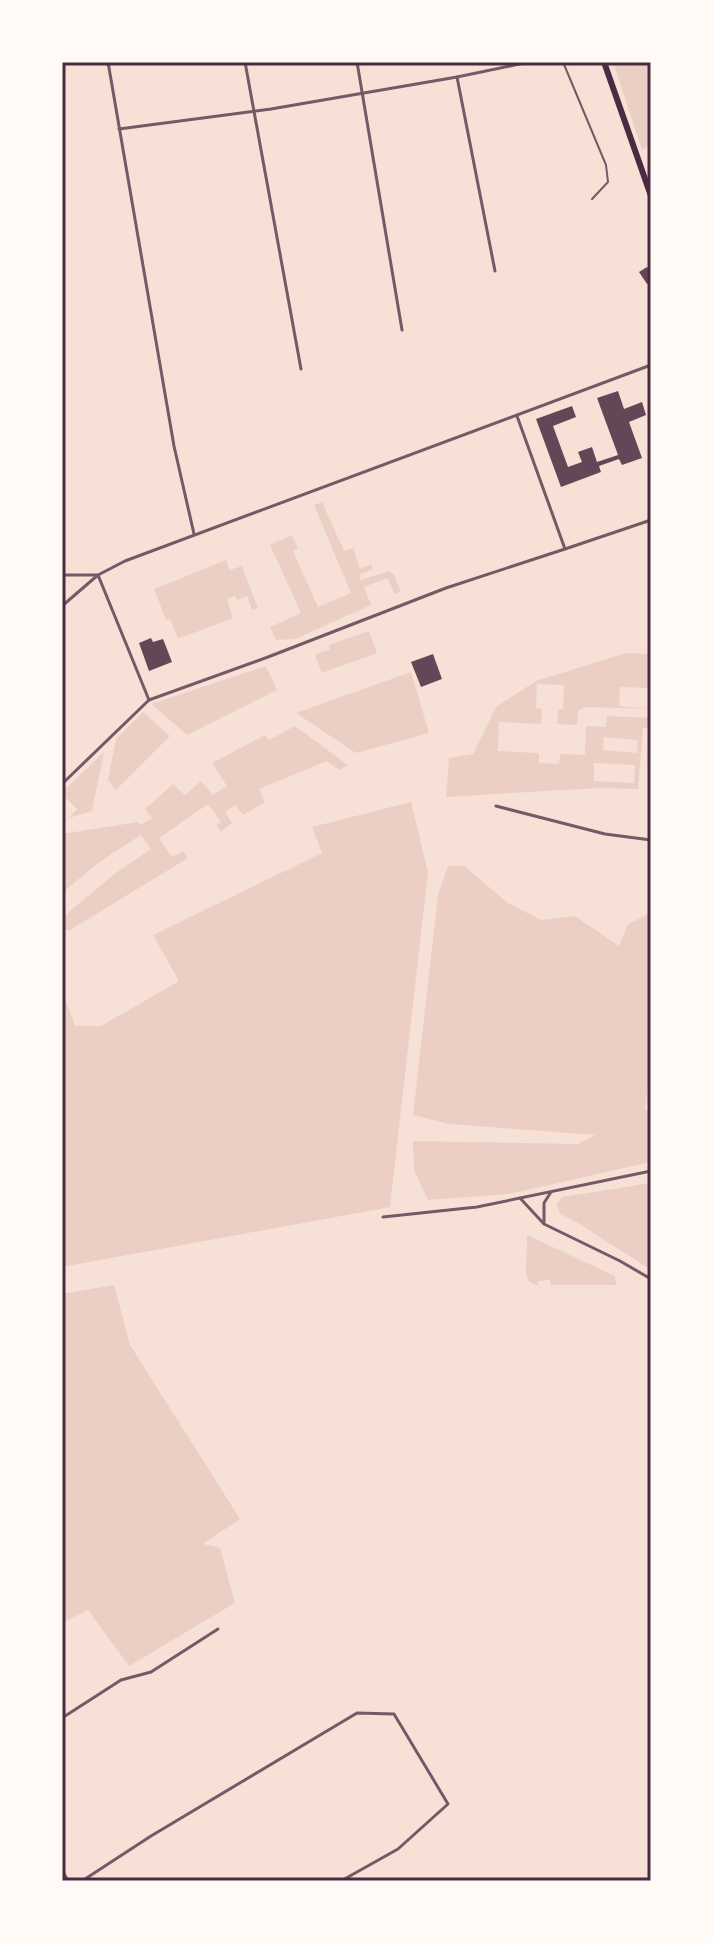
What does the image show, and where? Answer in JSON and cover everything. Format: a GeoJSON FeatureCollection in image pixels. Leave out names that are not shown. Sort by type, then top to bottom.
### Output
{"type":"FeatureCollection","features":[{"type":"Feature","properties":{"kind":"highway"},"geometry":{"type":"LineString","coordinates":[[604,62],[651,196]]}},
{"type":"Feature","properties":{"kind":"street"},"geometry":{"type":"LineString","coordinates":[[108,62],[174,446],[194,534]]}},
{"type":"Feature","properties":{"kind":"street"},"geometry":{"type":"LineString","coordinates":[[245,62],[301,369]]}},
{"type":"Feature","properties":{"kind":"street"},"geometry":{"type":"LineString","coordinates":[[357,62],[402,330]]}},
{"type":"Feature","properties":{"kind":"street"},"geometry":{"type":"LineString","coordinates":[[119,129],[254,111],[529,62]]}},
{"type":"Feature","properties":{"kind":"street"},"geometry":{"type":"LineString","coordinates":[[457,77],[495,271]]}},
{"type":"Feature","properties":{"kind":"street"},"geometry":{"type":"LineString","coordinates":[[62,606],[98,575],[125,561],[651,365]]}},
{"type":"Feature","properties":{"kind":"street"},"geometry":{"type":"LineString","coordinates":[[517,416],[565,549]]}},
{"type":"Feature","properties":{"kind":"street"},"geometry":{"type":"LineString","coordinates":[[62,784],[149,700],[446,588],[651,520]]}},
{"type":"Feature","properties":{"kind":"street"},"geometry":{"type":"LineString","coordinates":[[62,575],[98,575]]}},
{"type":"Feature","properties":{"kind":"street"},"geometry":{"type":"LineString","coordinates":[[98,575],[149,700]]}},
{"type":"Feature","properties":{"kind":"street"},"geometry":{"type":"LineString","coordinates":[[496,806],[605,834],[651,840]]}},
{"type":"Feature","properties":{"kind":"street"},"geometry":{"type":"LineString","coordinates":[[383,1217],[477,1207],[651,1171]]}},
{"type":"Feature","properties":{"kind":"street"},"geometry":{"type":"LineString","coordinates":[[544,1224],[544,1203],[551,1192]]}},
{"type":"Feature","properties":{"kind":"street"},"geometry":{"type":"LineString","coordinates":[[520,1198],[544,1224],[651,1279]]}},
{"type":"Feature","properties":{"kind":"street"},"geometry":{"type":"LineString","coordinates":[[62,1718],[121,1680],[151,1672],[218,1629]]}},
{"type":"Feature","properties":{"kind":"street"},"geometry":{"type":"LineString","coordinates":[[82,1881],[151,1836],[357,1713],[394,1714],[448,1804],[398,1849],[341,1881]]}},
{"type":"Feature","properties":{"kind":"street"},"geometry":{"type":"LineString","coordinates":[[62,1870],[68,1881]]}},
{"type":"Feature","properties":{"kind":"lane"},"geometry":{"type":"LineString","coordinates":[[563,62],[606,165],[608,182],[592,199]]}},
{"type":"Feature","properties":{"kind":"shaded area"},"geometry":{"type":"Polygon","coordinates":[[[613,62],[651,62],[651,137],[642,150],[613,62]]]}},
{"type":"Feature","properties":{"kind":"shaded area"},"geometry":{"type":"Polygon","coordinates":[[[322,502],[344,551],[353,548],[360,569],[371,564],[373,569],[359,575],[361,580],[389,571],[401,592],[395,594],[387,578],[364,587],[371,605],[295,639],[276,640],[270,627],[301,613],[270,545],[292,535],[298,548],[293,551],[318,607],[351,593],[314,505],[322,502]]]}},
{"type":"Feature","properties":{"kind":"shaded area"},"geometry":{"type":"Polygon","coordinates":[[[226,560],[230,570],[242,566],[258,608],[252,610],[247,596],[237,600],[235,596],[227,599],[233,618],[178,639],[170,619],[166,620],[154,589],[226,560]]]}},
{"type":"Feature","properties":{"kind":"shaded area"},"geometry":{"type":"Polygon","coordinates":[[[369,631],[377,653],[322,673],[315,655],[330,649],[329,645],[369,631]]]}},
{"type":"Feature","properties":{"kind":"shaded area"},"geometry":{"type":"Polygon","coordinates":[[[626,653],[651,654],[651,688],[620,687],[619,706],[649,709],[584,707],[578,711],[577,725],[557,724],[558,709],[563,709],[564,685],[537,684],[536,708],[542,709],[541,724],[499,722],[498,751],[539,753],[539,763],[559,764],[560,754],[585,755],[586,726],[606,727],[607,716],[651,718],[651,728],[643,728],[638,789],[599,788],[446,797],[449,758],[473,754],[496,707],[536,681],[626,653]],[[604,737],[603,750],[637,753],[638,740],[604,737]],[[594,763],[594,781],[634,783],[635,765],[594,763]]]}},
{"type":"Feature","properties":{"kind":"shaded area"},"geometry":{"type":"Polygon","coordinates":[[[266,666],[277,690],[187,735],[151,704],[266,666]]]}},
{"type":"Feature","properties":{"kind":"shaded area"},"geometry":{"type":"Polygon","coordinates":[[[411,672],[429,733],[356,753],[296,713],[411,672]]]}},
{"type":"Feature","properties":{"kind":"shaded area"},"geometry":{"type":"Polygon","coordinates":[[[143,712],[170,736],[116,790],[108,780],[116,739],[143,712]]]}},
{"type":"Feature","properties":{"kind":"shaded area"},"geometry":{"type":"Polygon","coordinates":[[[295,726],[348,765],[339,770],[327,761],[259,789],[265,802],[243,815],[235,805],[225,812],[232,823],[221,832],[216,825],[221,822],[208,804],[159,838],[172,857],[183,851],[188,858],[70,930],[62,930],[62,918],[114,874],[151,849],[141,835],[98,863],[62,893],[62,834],[138,822],[141,825],[152,818],[145,809],[173,784],[185,795],[201,781],[213,795],[227,786],[212,763],[265,735],[269,740],[295,726]]]}},
{"type":"Feature","properties":{"kind":"shaded area"},"geometry":{"type":"Polygon","coordinates":[[[104,752],[92,811],[69,818],[77,809],[66,798],[62,802],[62,792],[104,752]]]}},
{"type":"Feature","properties":{"kind":"shaded area"},"geometry":{"type":"Polygon","coordinates":[[[411,802],[428,872],[390,1207],[62,1267],[62,990],[75,1026],[101,1026],[179,981],[153,935],[322,853],[312,827],[411,802]]]}},
{"type":"Feature","properties":{"kind":"shaded area"},"geometry":{"type":"Polygon","coordinates":[[[448,866],[464,866],[508,903],[541,920],[575,916],[619,946],[628,924],[651,913],[651,1064],[645,1109],[651,1113],[651,1162],[509,1194],[428,1200],[414,1170],[413,1141],[577,1144],[595,1135],[449,1124],[413,1115],[438,895],[448,866]]]}},
{"type":"Feature","properties":{"kind":"shaded area"},"geometry":{"type":"Polygon","coordinates":[[[651,1183],[651,1270],[560,1214],[557,1204],[562,1197],[651,1183]]]}},
{"type":"Feature","properties":{"kind":"shaded area"},"geometry":{"type":"Polygon","coordinates":[[[527,1235],[615,1276],[616,1285],[551,1285],[550,1280],[538,1281],[538,1285],[531,1283],[526,1273],[527,1235]]]}},
{"type":"Feature","properties":{"kind":"shaded area"},"geometry":{"type":"Polygon","coordinates":[[[114,1285],[130,1345],[240,1519],[203,1544],[220,1548],[235,1603],[129,1666],[88,1610],[62,1623],[62,1294],[114,1285]]]}},
{"type":"Feature","properties":{"kind":"building"},"geometry":{"type":"Polygon","coordinates":[[[647,267],[651,282],[647,284],[639,272],[647,267]]]}},
{"type":"Feature","properties":{"kind":"building"},"geometry":{"type":"Polygon","coordinates":[[[618,391],[624,409],[642,402],[646,415],[629,422],[642,458],[622,465],[619,459],[599,466],[601,472],[561,487],[536,419],[572,406],[576,417],[553,426],[568,467],[582,462],[578,452],[592,447],[597,462],[618,455],[597,398],[618,391]]]}},
{"type":"Feature","properties":{"kind":"building"},"geometry":{"type":"Polygon","coordinates":[[[151,638],[153,642],[163,639],[172,662],[149,671],[139,643],[151,638]]]}},
{"type":"Feature","properties":{"kind":"building"},"geometry":{"type":"Polygon","coordinates":[[[433,654],[442,679],[421,687],[411,662],[433,654]]]}}]}
